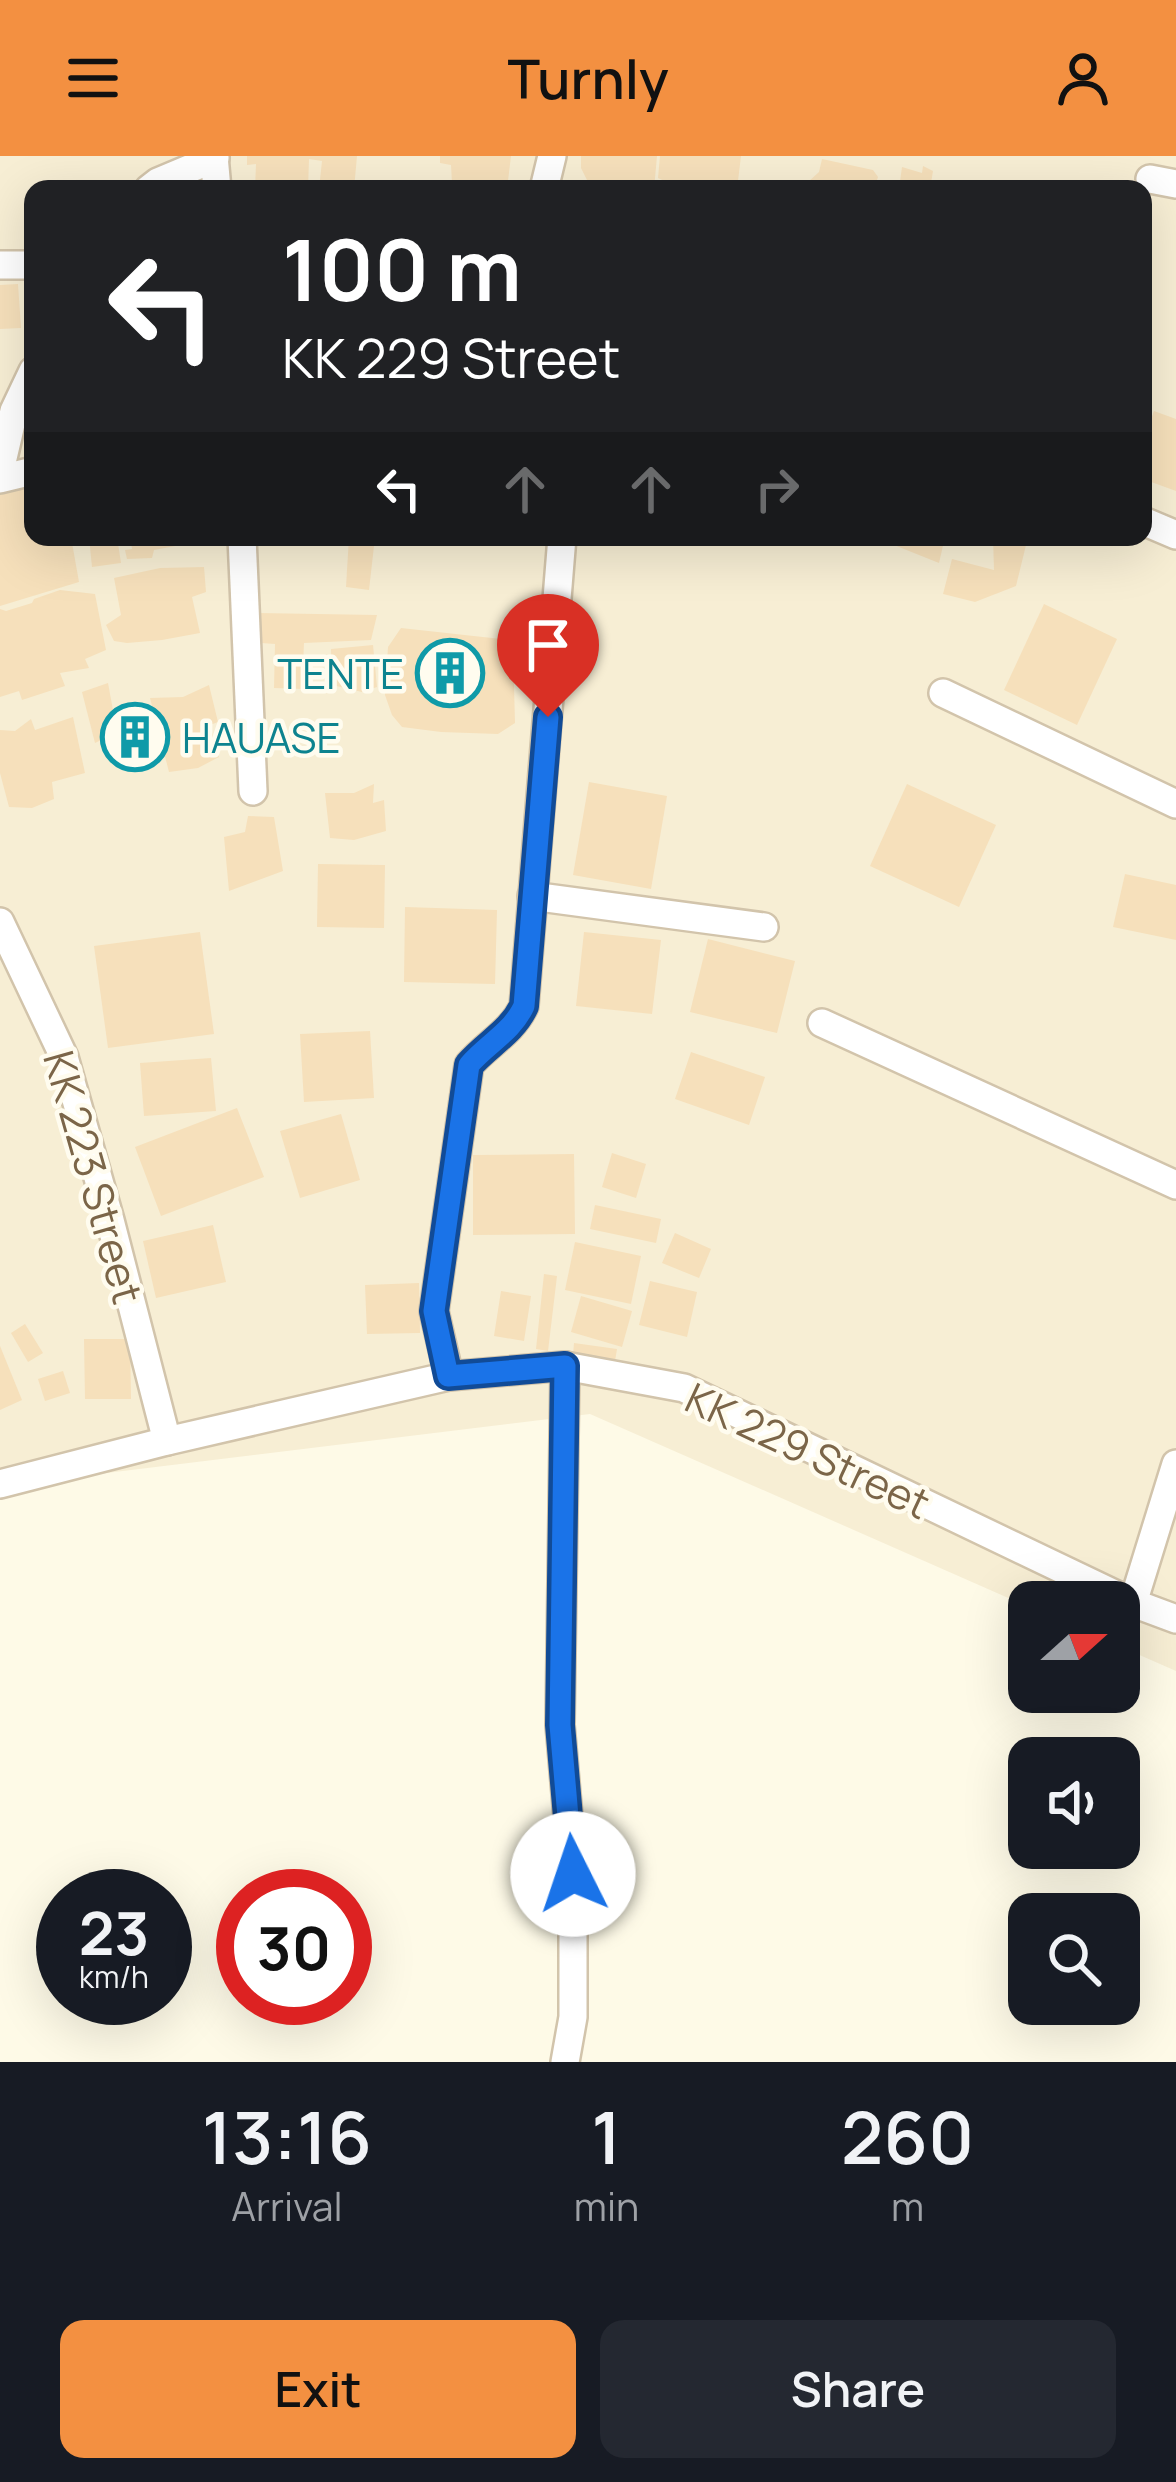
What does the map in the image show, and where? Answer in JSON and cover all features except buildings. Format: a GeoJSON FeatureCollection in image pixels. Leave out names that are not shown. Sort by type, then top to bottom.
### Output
{"type":"FeatureCollection","features":[{"type":"Feature","properties":{"kind":"street"},"geometry":{"type":"LineString","coordinates":[[163,180],[215,157]]}},
{"type":"Feature","properties":{"kind":"street"},"geometry":{"type":"LineString","coordinates":[[0,475],[14,411],[24,390]]}},
{"type":"Feature","properties":{"kind":"street"},"geometry":{"type":"LineString","coordinates":[[242,546],[253,791]]}},
{"type":"Feature","properties":{"kind":"street"},"geometry":{"type":"LineString","coordinates":[[448,1376],[434,1311],[469,1065],[517,1022],[524,1006],[561,546]]}},
{"type":"Feature","properties":{"kind":"street"},"geometry":{"type":"LineString","coordinates":[[943,693],[1176,804]]}},
{"type":"Feature","properties":{"kind":"street"},"geometry":{"type":"LineString","coordinates":[[532,896],[764,928]]}},
{"type":"Feature","properties":{"kind":"street","name":"KK 223 Street"},"geometry":{"type":"LineString","coordinates":[[0,922],[64,1057],[166,1441]]}},
{"type":"Feature","properties":{"kind":"street"},"geometry":{"type":"LineString","coordinates":[[822,1023],[1176,1185]]}},
{"type":"Feature","properties":{"kind":"street"},"geometry":{"type":"LineString","coordinates":[[565,1366],[560,1725],[573,1874],[572,2017],[566,2062]]}},
{"type":"Feature","properties":{"kind":"street","name":"KK 229 Street"},"geometry":{"type":"LineString","coordinates":[[0,1484],[448,1376],[565,1366],[684,1388],[1085,1581]]}},
{"type":"Feature","properties":{"kind":"street"},"geometry":{"type":"LineString","coordinates":[[1140,1581],[1176,1464]]}},
{"type":"Feature","properties":{"kind":"street","name":"KK 229 Street"},"geometry":{"type":"LineString","coordinates":[[1140,1606],[1176,1619]]}},
{"type":"Feature","properties":{"kind":"shaded area"},"geometry":{"type":"Polygon","coordinates":[[[0,156],[1176,156],[1176,1671],[1140,1655],[1140,1581],[1008,1581],[1008,1598],[590,1414],[0,1486],[0,156]]]}},
{"type":"Feature","properties":{"kind":"place","name":"TENTE"},"geometry":{"type":"Point","coordinates":[450,673]}},
{"type":"Feature","properties":{"kind":"place","name":"HAUASE"},"geometry":{"type":"Point","coordinates":[135,737]}},
{"type":"Feature","properties":{"kind":"route"},"geometry":{"type":"LineString","coordinates":[[548,717],[524,1006],[517,1022],[469,1065],[434,1311],[448,1376],[565,1366],[560,1725],[573,1874]]}}]}
